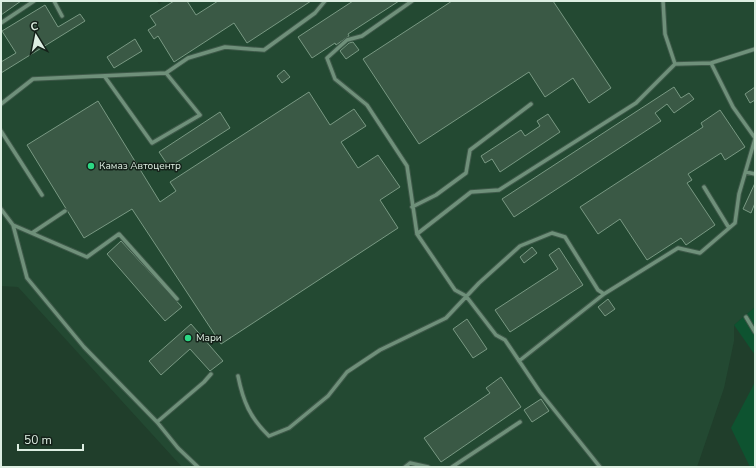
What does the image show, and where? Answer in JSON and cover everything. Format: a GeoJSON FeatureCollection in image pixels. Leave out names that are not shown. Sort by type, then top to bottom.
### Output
{"type":"FeatureCollection","features":[{"type":"Feature","properties":{"kind":"lane"},"geometry":{"type":"LineString","coordinates":[[1,24],[34,1]]}},
{"type":"Feature","properties":{"kind":"lane"},"geometry":{"type":"LineString","coordinates":[[54,1],[62,16]]}},
{"type":"Feature","properties":{"kind":"lane"},"geometry":{"type":"LineString","coordinates":[[1,104],[33,79],[105,77],[166,73],[188,58],[225,47],[264,50],[315,12],[325,1]]}},
{"type":"Feature","properties":{"kind":"lane"},"geometry":{"type":"LineString","coordinates":[[412,1],[362,36],[347,40],[327,58],[335,79],[367,105],[407,166],[417,234],[455,290],[466,296],[496,335],[505,340],[540,392],[600,467]]}},
{"type":"Feature","properties":{"kind":"lane"},"geometry":{"type":"LineString","coordinates":[[664,1],[665,34],[675,64]]}},
{"type":"Feature","properties":{"kind":"lane"},"geometry":{"type":"LineString","coordinates":[[417,234],[471,192],[499,190],[636,103],[675,64],[711,63],[755,49]]}},
{"type":"Feature","properties":{"kind":"lane"},"geometry":{"type":"LineString","coordinates":[[519,361],[604,294],[678,248],[700,253],[735,223],[739,194],[755,138],[732,106],[711,63]]}},
{"type":"Feature","properties":{"kind":"lane"},"geometry":{"type":"LineString","coordinates":[[105,77],[152,144],[200,115],[166,73]]}},
{"type":"Feature","properties":{"kind":"lane"},"geometry":{"type":"LineString","coordinates":[[412,207],[436,195],[466,174],[470,150],[531,104]]}},
{"type":"Feature","properties":{"kind":"lane"},"geometry":{"type":"LineString","coordinates":[[1,131],[42,195]]}},
{"type":"Feature","properties":{"kind":"lane"},"geometry":{"type":"LineString","coordinates":[[746,172],[755,174]]}},
{"type":"Feature","properties":{"kind":"lane"},"geometry":{"type":"LineString","coordinates":[[704,187],[729,228]]}},
{"type":"Feature","properties":{"kind":"lane"},"geometry":{"type":"LineString","coordinates":[[1,209],[13,225],[27,278],[84,347],[157,422],[178,448],[198,467]]}},
{"type":"Feature","properties":{"kind":"lane"},"geometry":{"type":"LineString","coordinates":[[32,233],[65,211]]}},
{"type":"Feature","properties":{"kind":"lane"},"geometry":{"type":"LineString","coordinates":[[13,225],[87,257],[119,234],[177,299]]}},
{"type":"Feature","properties":{"kind":"lane"},"geometry":{"type":"LineString","coordinates":[[238,376],[242,396],[256,424],[269,436],[289,428],[328,396],[348,372],[380,350],[446,318],[466,296],[520,246],[552,233],[565,237],[598,290],[604,294]]}},
{"type":"Feature","properties":{"kind":"lane"},"geometry":{"type":"LineString","coordinates":[[746,317],[755,332]]}},
{"type":"Feature","properties":{"kind":"lane"},"geometry":{"type":"LineString","coordinates":[[157,422],[204,382],[211,374]]}},
{"type":"Feature","properties":{"kind":"lane"},"geometry":{"type":"LineString","coordinates":[[452,467],[520,422]]}},
{"type":"Feature","properties":{"kind":"lane"},"geometry":{"type":"LineString","coordinates":[[405,467],[410,463],[428,467]]}},
{"type":"Feature","properties":{"kind":"shaded area"},"geometry":{"type":"Polygon","coordinates":[[[1,1],[157,1],[159,4],[164,1],[755,1],[755,307],[734,325],[734,341],[724,388],[697,467],[182,467],[18,287],[1,286],[1,1]]]}},
{"type":"Feature","properties":{"kind":"shaded area"},"geometry":{"type":"Polygon","coordinates":[[[755,307],[755,355],[734,325],[755,307]]]}},
{"type":"Feature","properties":{"kind":"shaded area"},"geometry":{"type":"Polygon","coordinates":[[[755,382],[755,467],[750,467],[731,428],[755,382]]]}},
{"type":"Feature","properties":{"kind":"building"},"geometry":{"type":"Polygon","coordinates":[[[1,1],[21,1],[1,15],[1,1]]]}},
{"type":"Feature","properties":{"kind":"building"},"geometry":{"type":"Polygon","coordinates":[[[174,1],[187,1],[196,15],[218,1],[311,1],[247,43],[234,23],[174,62],[158,36],[154,39],[148,30],[156,25],[150,16],[174,1]]]}},
{"type":"Feature","properties":{"kind":"building"},"geometry":{"type":"Polygon","coordinates":[[[353,1],[399,1],[348,34],[349,36],[336,45],[335,43],[312,58],[298,37],[353,1]]]}},
{"type":"Feature","properties":{"kind":"building"},"geometry":{"type":"Polygon","coordinates":[[[452,1],[553,1],[611,88],[589,103],[573,78],[545,97],[529,72],[419,144],[363,59],[452,1]]]}},
{"type":"Feature","properties":{"kind":"building"},"geometry":{"type":"Polygon","coordinates":[[[45,5],[58,27],[80,14],[85,21],[1,73],[1,62],[16,53],[2,31],[45,5]]]}},
{"type":"Feature","properties":{"kind":"building"},"geometry":{"type":"Polygon","coordinates":[[[135,39],[142,51],[114,68],[107,57],[135,39]]]}},
{"type":"Feature","properties":{"kind":"building"},"geometry":{"type":"Polygon","coordinates":[[[353,42],[359,50],[346,59],[340,51],[349,43],[353,42]]]}},
{"type":"Feature","properties":{"kind":"building"},"geometry":{"type":"Polygon","coordinates":[[[284,70],[290,77],[282,83],[277,76],[284,70]]]}},
{"type":"Feature","properties":{"kind":"building"},"geometry":{"type":"Polygon","coordinates":[[[674,87],[681,98],[689,93],[694,99],[674,113],[667,104],[655,113],[661,121],[514,217],[502,199],[674,87]]]}},
{"type":"Feature","properties":{"kind":"building"},"geometry":{"type":"Polygon","coordinates":[[[755,87],[755,100],[750,103],[745,94],[755,87]]]}},
{"type":"Feature","properties":{"kind":"building"},"geometry":{"type":"Polygon","coordinates":[[[309,92],[330,125],[354,109],[366,126],[341,142],[358,168],[378,155],[400,187],[380,200],[398,228],[221,344],[132,209],[84,238],[27,145],[98,101],[160,202],[176,191],[170,182],[309,92]]]}},
{"type":"Feature","properties":{"kind":"building"},"geometry":{"type":"Polygon","coordinates":[[[720,110],[745,147],[725,160],[721,153],[688,174],[692,180],[687,183],[715,225],[686,245],[681,238],[647,260],[620,219],[598,234],[580,207],[703,127],[701,123],[720,110]]]}},
{"type":"Feature","properties":{"kind":"building"},"geometry":{"type":"Polygon","coordinates":[[[220,112],[230,128],[169,167],[159,152],[220,112]]]}},
{"type":"Feature","properties":{"kind":"building"},"geometry":{"type":"Polygon","coordinates":[[[548,114],[560,132],[500,172],[492,159],[485,163],[481,156],[521,130],[525,136],[540,126],[537,121],[548,114]]]}},
{"type":"Feature","properties":{"kind":"building"},"geometry":{"type":"Polygon","coordinates":[[[755,183],[755,203],[751,213],[743,209],[755,183]]]}},
{"type":"Feature","properties":{"kind":"building"},"geometry":{"type":"Polygon","coordinates":[[[121,241],[182,307],[165,321],[107,254],[121,241]]]}},
{"type":"Feature","properties":{"kind":"building"},"geometry":{"type":"Polygon","coordinates":[[[532,247],[537,253],[524,263],[520,257],[532,247]]]}},
{"type":"Feature","properties":{"kind":"building"},"geometry":{"type":"Polygon","coordinates":[[[559,248],[583,285],[510,332],[495,310],[558,269],[549,255],[559,248]]]}},
{"type":"Feature","properties":{"kind":"building"},"geometry":{"type":"Polygon","coordinates":[[[608,299],[615,309],[605,316],[598,307],[608,299]]]}},
{"type":"Feature","properties":{"kind":"building"},"geometry":{"type":"Polygon","coordinates":[[[467,319],[487,349],[473,358],[453,329],[467,319]]]}},
{"type":"Feature","properties":{"kind":"building"},"geometry":{"type":"Polygon","coordinates":[[[191,324],[223,361],[210,371],[190,349],[161,375],[149,361],[191,324]]]}},
{"type":"Feature","properties":{"kind":"building"},"geometry":{"type":"Polygon","coordinates":[[[501,377],[521,407],[441,462],[424,438],[490,393],[486,388],[501,377]]]}},
{"type":"Feature","properties":{"kind":"building"},"geometry":{"type":"Polygon","coordinates":[[[541,399],[549,411],[532,422],[524,410],[541,399]]]}},
{"type":"Feature","properties":{"kind":"place","name":"Камаз Автоцентр"},"geometry":{"type":"Point","coordinates":[91,166]}},
{"type":"Feature","properties":{"kind":"place","name":"Мари"},"geometry":{"type":"Point","coordinates":[188,338]}}]}
